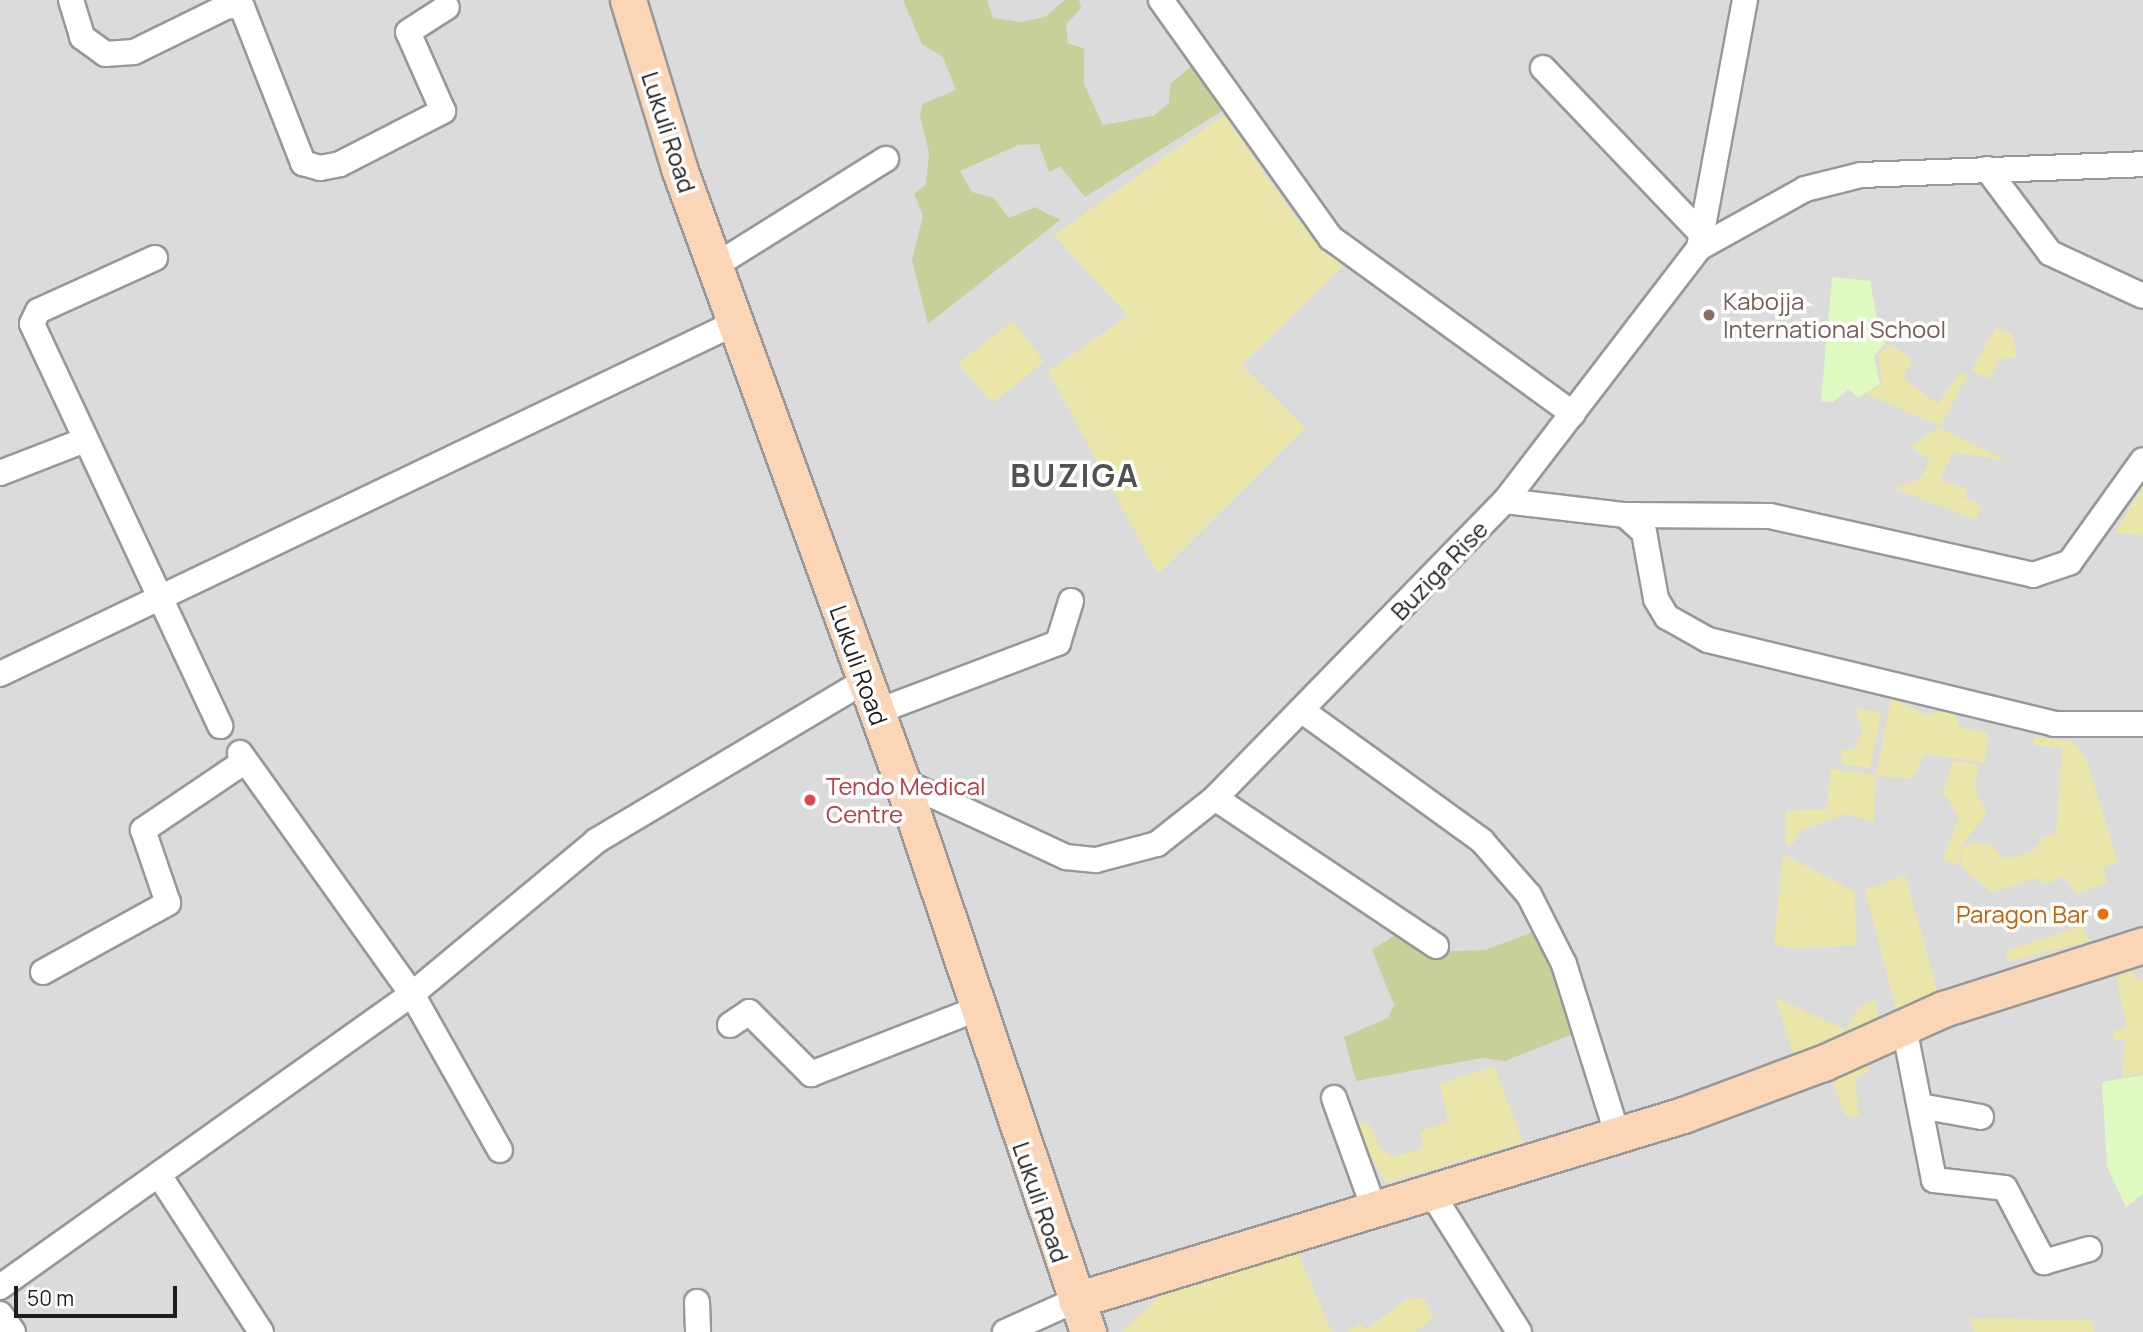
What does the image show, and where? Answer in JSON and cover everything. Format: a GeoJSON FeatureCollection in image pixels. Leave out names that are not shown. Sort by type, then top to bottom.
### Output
{"type":"FeatureCollection","features":[{"type":"Feature","properties":{"kind":"street"},"geometry":{"type":"LineString","coordinates":[[71,0],[82,37],[104,54],[134,52],[228,6],[242,7],[303,163],[320,168],[340,164],[443,111],[408,33],[447,7]]}},
{"type":"Feature","properties":{"kind":"street","name":"Lukuli Road"},"geometry":{"type":"LineString","coordinates":[[628,0],[713,267],[902,782],[974,1010],[1082,1316]]}},
{"type":"Feature","properties":{"kind":"street"},"geometry":{"type":"LineString","coordinates":[[1161,0],[1331,238],[1573,414]]}},
{"type":"Feature","properties":{"kind":"street","name":"Buziga Rise"},"geometry":{"type":"LineString","coordinates":[[902,782],[1066,857],[1096,860],[1157,845],[1215,798],[1304,712],[1505,501],[1573,414],[1699,240],[1745,0]]}},
{"type":"Feature","properties":{"kind":"street"},"geometry":{"type":"LineString","coordinates":[[1543,68],[1699,240],[1805,189],[1861,175],[2143,164]]}},
{"type":"Feature","properties":{"kind":"street"},"geometry":{"type":"LineString","coordinates":[[713,267],[886,159]]}},
{"type":"Feature","properties":{"kind":"street"},"geometry":{"type":"LineString","coordinates":[[1987,169],[2050,253],[2143,296]]}},
{"type":"Feature","properties":{"kind":"street"},"geometry":{"type":"LineString","coordinates":[[155,258],[34,314],[32,324],[220,726]]}},
{"type":"Feature","properties":{"kind":"street"},"geometry":{"type":"LineString","coordinates":[[0,674],[733,324]]}},
{"type":"Feature","properties":{"kind":"street"},"geometry":{"type":"LineString","coordinates":[[0,473],[85,440]]}},
{"type":"Feature","properties":{"kind":"street"},"geometry":{"type":"LineString","coordinates":[[1505,501],[1625,515],[1770,516],[2033,575],[2070,562],[2143,460]]}},
{"type":"Feature","properties":{"kind":"street"},"geometry":{"type":"LineString","coordinates":[[1625,515],[1644,532],[1656,598],[1667,617],[1708,640],[2054,724],[2143,724]]}},
{"type":"Feature","properties":{"kind":"street"},"geometry":{"type":"LineString","coordinates":[[2,1282],[159,1175],[412,994],[596,841],[870,697],[1058,643],[1071,601]]}},
{"type":"Feature","properties":{"kind":"street"},"geometry":{"type":"LineString","coordinates":[[1304,712],[1482,841],[1529,895],[1564,964],[1617,1133]]}},
{"type":"Feature","properties":{"kind":"street"},"geometry":{"type":"LineString","coordinates":[[43,972],[167,903],[144,830],[242,758],[412,994],[500,1150]]}},
{"type":"Feature","properties":{"kind":"street"},"geometry":{"type":"LineString","coordinates":[[1215,798],[1436,946]]}},
{"type":"Feature","properties":{"kind":"street"},"geometry":{"type":"LineString","coordinates":[[1005,1332],[1082,1316],[1373,1206],[1617,1133],[1811,1068],[1904,1027],[2143,945]]}},
{"type":"Feature","properties":{"kind":"street"},"geometry":{"type":"LineString","coordinates":[[730,1026],[749,1012],[811,1074],[974,1010]]}},
{"type":"Feature","properties":{"kind":"street"},"geometry":{"type":"LineString","coordinates":[[1904,1027],[1934,1180],[1943,1186],[2005,1188],[2044,1262],[2089,1249]]}},
{"type":"Feature","properties":{"kind":"street"},"geometry":{"type":"LineString","coordinates":[[1334,1098],[1373,1206]]}},
{"type":"Feature","properties":{"kind":"street"},"geometry":{"type":"LineString","coordinates":[[1920,1106],[1981,1117]]}},
{"type":"Feature","properties":{"kind":"street"},"geometry":{"type":"LineString","coordinates":[[159,1175],[261,1332]]}},
{"type":"Feature","properties":{"kind":"street"},"geometry":{"type":"LineString","coordinates":[[1429,1189],[1519,1332]]}},
{"type":"Feature","properties":{"kind":"street"},"geometry":{"type":"LineString","coordinates":[[697,1303],[698,1332]]}},
{"type":"Feature","properties":{"kind":"street"},"geometry":{"type":"LineString","coordinates":[[0,1314],[13,1332]]}},
{"type":"Feature","properties":{"kind":"shaded area"},"geometry":{"type":"Polygon","coordinates":[[[0,0],[2143,0],[2143,1332],[0,1332],[0,0]]]}},
{"type":"Feature","properties":{"kind":"shaded area"},"geometry":{"type":"Polygon","coordinates":[[[1224,115],[1294,216],[1344,265],[1241,365],[1305,428],[1158,574],[1048,371],[1128,316],[1054,235],[1224,115]]]}},
{"type":"Feature","properties":{"kind":"shaded area"},"geometry":{"type":"Polygon","coordinates":[[[1013,321],[1044,362],[992,403],[958,363],[1013,321]]]}},
{"type":"Feature","properties":{"kind":"shaded area"},"geometry":{"type":"Polygon","coordinates":[[[1996,328],[2012,333],[2017,357],[1998,360],[1990,379],[1971,370],[1996,328]]]}},
{"type":"Feature","properties":{"kind":"shaded area"},"geometry":{"type":"Polygon","coordinates":[[[1891,344],[1912,360],[1903,378],[1938,404],[1960,373],[1967,374],[1941,426],[1866,394],[1882,384],[1878,355],[1891,344]]]}},
{"type":"Feature","properties":{"kind":"shaded area"},"geometry":{"type":"Polygon","coordinates":[[[1938,427],[2008,461],[1953,452],[1940,481],[1967,488],[1965,498],[1981,506],[1976,520],[1893,488],[1919,480],[1930,461],[1911,447],[1938,427]]]}},
{"type":"Feature","properties":{"kind":"shaded area"},"geometry":{"type":"Polygon","coordinates":[[[2143,487],[2143,535],[2115,533],[2143,487]]]}},
{"type":"Feature","properties":{"kind":"shaded area"},"geometry":{"type":"Polygon","coordinates":[[[1891,698],[1928,715],[1954,706],[1958,726],[1988,733],[1985,763],[1925,754],[1911,779],[1876,776],[1874,822],[1845,814],[1798,832],[1794,844],[1786,845],[1786,811],[1827,809],[1830,769],[1876,775],[1891,698]]]}},
{"type":"Feature","properties":{"kind":"shaded area"},"geometry":{"type":"Polygon","coordinates":[[[1856,708],[1881,713],[1870,768],[1841,764],[1842,750],[1854,749],[1862,733],[1856,708]]]}},
{"type":"Feature","properties":{"kind":"shaded area"},"geometry":{"type":"Polygon","coordinates":[[[2034,737],[2072,741],[2086,758],[2118,862],[2104,867],[2107,883],[2076,894],[2064,876],[2046,884],[2035,878],[1992,893],[1961,867],[1962,848],[1970,844],[1989,843],[2004,859],[2032,852],[2042,838],[2056,833],[2062,748],[2033,745],[2034,737]]]}},
{"type":"Feature","properties":{"kind":"shaded area"},"geometry":{"type":"Polygon","coordinates":[[[1953,761],[1978,764],[1975,790],[1987,813],[1961,846],[1960,865],[1942,860],[1959,817],[1943,792],[1953,761]]]}},
{"type":"Feature","properties":{"kind":"shaded area"},"geometry":{"type":"Polygon","coordinates":[[[1783,854],[1854,891],[1857,945],[1796,949],[1774,944],[1783,854]]]}},
{"type":"Feature","properties":{"kind":"shaded area"},"geometry":{"type":"Polygon","coordinates":[[[1905,875],[1938,993],[1897,1012],[1865,890],[1905,875]]]}},
{"type":"Feature","properties":{"kind":"shaded area"},"geometry":{"type":"Polygon","coordinates":[[[2082,926],[2090,941],[2008,962],[2006,951],[2082,926]]]}},
{"type":"Feature","properties":{"kind":"shaded area"},"geometry":{"type":"Polygon","coordinates":[[[2132,970],[2137,980],[2143,978],[2143,1073],[2122,1077],[2125,1039],[2113,1039],[2114,1031],[2127,1027],[2116,977],[2132,970]]]}},
{"type":"Feature","properties":{"kind":"shaded area"},"geometry":{"type":"Polygon","coordinates":[[[1775,997],[1846,1030],[1858,1008],[1875,999],[1879,1020],[1794,1056],[1775,997]]]}},
{"type":"Feature","properties":{"kind":"shaded area"},"geometry":{"type":"Polygon","coordinates":[[[1866,1059],[1869,1071],[1855,1078],[1859,1116],[1846,1116],[1829,1075],[1866,1059]]]}},
{"type":"Feature","properties":{"kind":"shaded area"},"geometry":{"type":"Polygon","coordinates":[[[1494,1066],[1523,1143],[1385,1183],[1355,1124],[1369,1123],[1380,1149],[1395,1157],[1423,1148],[1420,1132],[1448,1121],[1440,1084],[1494,1066]]]}},
{"type":"Feature","properties":{"kind":"shaded area"},"geometry":{"type":"Polygon","coordinates":[[[1293,1242],[1332,1332],[1122,1332],[1169,1287],[1293,1242]]]}},
{"type":"Feature","properties":{"kind":"shaded area"},"geometry":{"type":"Polygon","coordinates":[[[1424,1298],[1433,1318],[1415,1332],[1345,1332],[1361,1324],[1365,1330],[1406,1300],[1424,1298]]]}},
{"type":"Feature","properties":{"kind":"shaded area"},"geometry":{"type":"Polygon","coordinates":[[[1970,1318],[2091,1320],[2094,1332],[1974,1332],[1970,1318]]]}},
{"type":"Feature","properties":{"kind":"green space"},"geometry":{"type":"Polygon","coordinates":[[[903,0],[987,0],[993,18],[1021,22],[1045,17],[1065,0],[1079,0],[1081,8],[1066,25],[1068,43],[1084,49],[1084,84],[1103,125],[1153,116],[1169,103],[1170,84],[1196,62],[1225,109],[1085,197],[1060,166],[1049,172],[1039,144],[1018,145],[960,171],[972,192],[994,198],[1009,218],[1035,207],[1060,220],[928,324],[912,260],[923,216],[914,194],[926,184],[929,153],[920,116],[922,104],[956,90],[943,57],[922,44],[903,0]]]}},
{"type":"Feature","properties":{"kind":"green space"},"geometry":{"type":"Polygon","coordinates":[[[1832,277],[1870,281],[1877,318],[1895,330],[1874,357],[1880,384],[1858,398],[1849,389],[1833,402],[1821,401],[1832,277]]]}},
{"type":"Feature","properties":{"kind":"green space"},"geometry":{"type":"Polygon","coordinates":[[[1541,929],[1575,1033],[1505,1061],[1482,1058],[1356,1081],[1344,1037],[1388,1018],[1394,1005],[1372,950],[1401,931],[1429,952],[1485,950],[1541,929]]]}},
{"type":"Feature","properties":{"kind":"green space"},"geometry":{"type":"Polygon","coordinates":[[[2143,1075],[2143,1194],[2126,1207],[2107,1166],[2102,1082],[2143,1075]]]}},
{"type":"Feature","properties":{"kind":"place","name":"Kabojja International School"},"geometry":{"type":"Point","coordinates":[1709,315]}},
{"type":"Feature","properties":{"kind":"place","name":"Tendo Medical Centre"},"geometry":{"type":"Point","coordinates":[810,800]}},
{"type":"Feature","properties":{"kind":"place","name":"Paragon Bar"},"geometry":{"type":"Point","coordinates":[2103,914]}},
{"type":"Feature","properties":{"kind":"district","name":"BUZIGA"},"geometry":{"type":"Point","coordinates":[1075,475]}}]}
